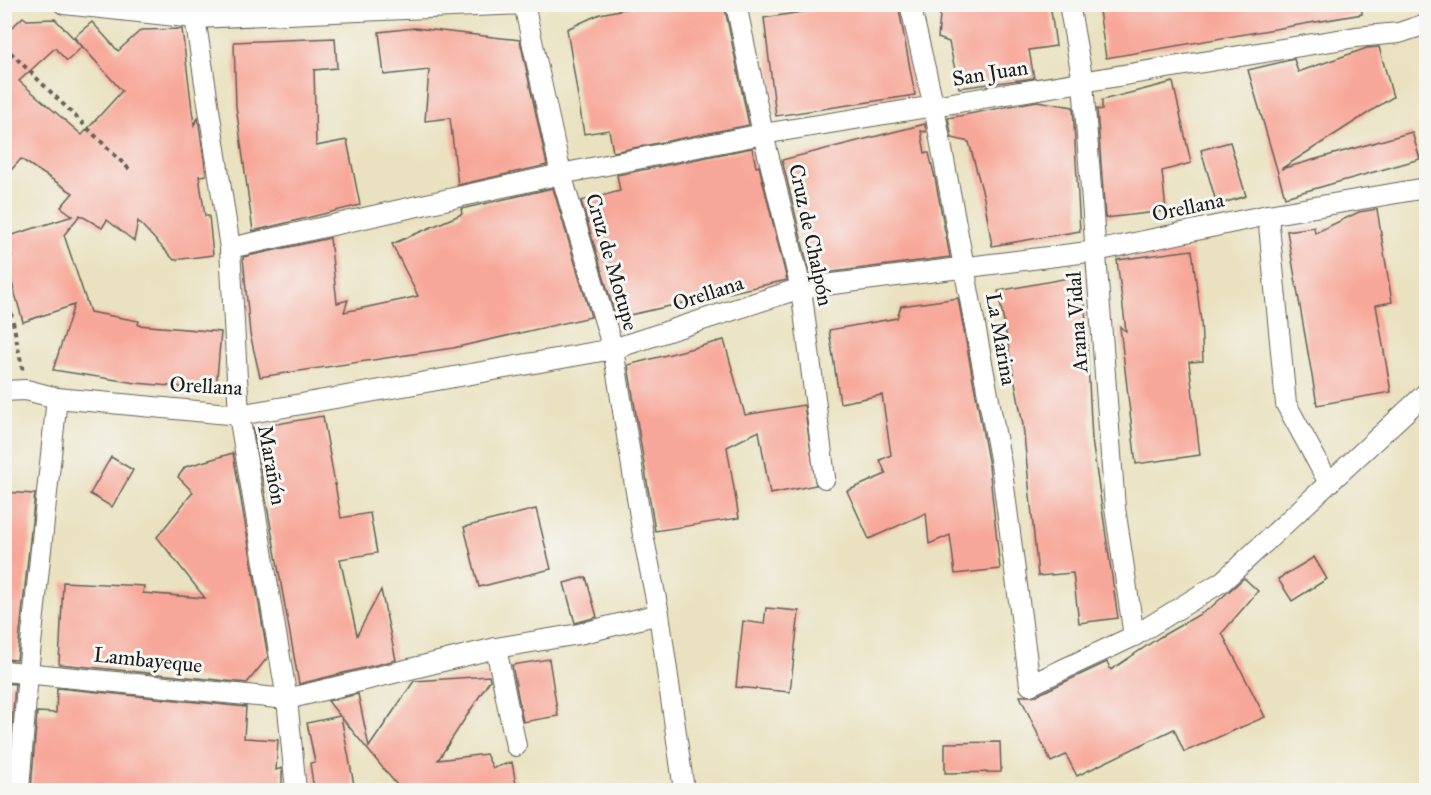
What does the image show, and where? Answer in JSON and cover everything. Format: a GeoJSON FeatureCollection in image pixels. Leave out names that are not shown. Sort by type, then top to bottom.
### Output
{"type":"FeatureCollection","features":[{"type":"Feature","properties":{"kind":"street"},"geometry":{"type":"LineString","coordinates":[[64,4],[194,11],[524,4]]}},
{"type":"Feature","properties":{"kind":"street","name":"Cruz de Motupe"},"geometry":{"type":"LineString","coordinates":[[524,4],[561,174],[613,350],[643,535],[659,614],[684,790]]}},
{"type":"Feature","properties":{"kind":"street","name":"Cruz de Chalpón"},"geometry":{"type":"LineString","coordinates":[[736,4],[763,134],[801,288],[825,478]]}},
{"type":"Feature","properties":{"kind":"street","name":"La Marina"},"geometry":{"type":"LineString","coordinates":[[910,4],[934,106],[1001,464],[1030,685],[1134,636]]}},
{"type":"Feature","properties":{"kind":"street","name":"Arana Vidal"},"geometry":{"type":"LineString","coordinates":[[1069,4],[1083,82],[1115,508],[1134,636]]}},
{"type":"Feature","properties":{"kind":"street","name":"Marañón"},"geometry":{"type":"LineString","coordinates":[[194,11],[230,248],[239,415],[287,699],[296,790]]}},
{"type":"Feature","properties":{"kind":"street","name":"San Juan"},"geometry":{"type":"LineString","coordinates":[[230,248],[561,174],[763,134],[1356,37],[1399,33],[1426,24]]}},
{"type":"Feature","properties":{"kind":"street","name":"Orellana"},"geometry":{"type":"LineString","coordinates":[[4,392],[26,390],[57,398],[239,415],[613,350],[801,288],[1096,251],[1268,214],[1426,188]]}},
{"type":"Feature","properties":{"kind":"street"},"geometry":{"type":"LineString","coordinates":[[1268,214],[1286,404],[1329,483]]}},
{"type":"Feature","properties":{"kind":"street"},"geometry":{"type":"LineString","coordinates":[[1134,636],[1223,581],[1426,393]]}},
{"type":"Feature","properties":{"kind":"street"},"geometry":{"type":"LineString","coordinates":[[19,790],[28,672],[57,398]]}},
{"type":"Feature","properties":{"kind":"street","name":"Lambayeque"},"geometry":{"type":"LineString","coordinates":[[4,671],[287,699],[496,648],[579,634],[659,614]]}},
{"type":"Feature","properties":{"kind":"street"},"geometry":{"type":"LineString","coordinates":[[496,648],[516,746]]}},
{"type":"Feature","properties":{"kind":"path"},"geometry":{"type":"LineString","coordinates":[[4,46],[129,170]]}},
{"type":"Feature","properties":{"kind":"path"},"geometry":{"type":"LineString","coordinates":[[4,277],[26,390]]}},
{"type":"Feature","properties":{"kind":"building"},"geometry":{"type":"Polygon","coordinates":[[[649,4],[724,4],[749,125],[613,152],[609,130],[584,134],[567,29],[600,14],[649,4]]]}},
{"type":"Feature","properties":{"kind":"building"},"geometry":{"type":"Polygon","coordinates":[[[853,4],[898,4],[915,95],[776,116],[764,18],[853,4]]]}},
{"type":"Feature","properties":{"kind":"building"},"geometry":{"type":"Polygon","coordinates":[[[937,4],[1050,4],[1056,46],[1029,50],[1034,78],[959,88],[949,42],[938,38],[940,15],[937,4]]]}},
{"type":"Feature","properties":{"kind":"building"},"geometry":{"type":"Polygon","coordinates":[[[1098,4],[1362,4],[1362,14],[1106,58],[1098,4]]]}},
{"type":"Feature","properties":{"kind":"building"},"geometry":{"type":"Polygon","coordinates":[[[23,17],[27,20],[55,19],[82,47],[67,61],[55,48],[19,81],[82,135],[122,91],[74,37],[92,22],[118,51],[141,30],[182,29],[194,125],[198,118],[204,159],[206,175],[199,176],[205,216],[209,216],[213,255],[174,260],[138,221],[134,241],[107,220],[102,228],[80,215],[64,235],[90,312],[139,321],[138,325],[221,332],[216,390],[136,383],[53,370],[74,305],[23,322],[5,258],[12,256],[6,237],[73,216],[61,207],[73,193],[21,159],[4,178],[4,35],[23,17]]]}},
{"type":"Feature","properties":{"kind":"building"},"geometry":{"type":"Polygon","coordinates":[[[415,28],[520,40],[547,165],[458,185],[450,118],[425,121],[429,70],[384,75],[379,32],[415,28]]]}},
{"type":"Feature","properties":{"kind":"building"},"geometry":{"type":"Polygon","coordinates":[[[335,38],[337,68],[314,70],[316,146],[347,140],[360,205],[253,231],[236,106],[234,42],[335,38]]]}},
{"type":"Feature","properties":{"kind":"building"},"geometry":{"type":"Polygon","coordinates":[[[1379,47],[1393,97],[1281,169],[1412,132],[1420,159],[1285,197],[1248,70],[1294,59],[1298,72],[1367,48],[1379,47]]]}},
{"type":"Feature","properties":{"kind":"building"},"geometry":{"type":"Polygon","coordinates":[[[1173,82],[1191,163],[1162,171],[1166,211],[1105,218],[1097,109],[1102,110],[1102,100],[1173,82]]]}},
{"type":"Feature","properties":{"kind":"building"},"geometry":{"type":"Polygon","coordinates":[[[1037,101],[1073,107],[1080,231],[992,246],[984,198],[969,142],[952,138],[948,118],[1037,101]]]}},
{"type":"Feature","properties":{"kind":"building"},"geometry":{"type":"Polygon","coordinates":[[[925,124],[926,132],[921,131],[925,153],[929,153],[950,257],[810,275],[782,160],[925,124]]]}},
{"type":"Feature","properties":{"kind":"building"},"geometry":{"type":"Polygon","coordinates":[[[1230,142],[1246,196],[1217,205],[1201,150],[1230,142]]]}},
{"type":"Feature","properties":{"kind":"building"},"geometry":{"type":"Polygon","coordinates":[[[752,148],[756,167],[759,166],[787,280],[616,318],[581,201],[620,191],[617,175],[752,148]]]}},
{"type":"Feature","properties":{"kind":"building"},"geometry":{"type":"Polygon","coordinates":[[[553,188],[591,317],[453,348],[260,377],[250,334],[243,257],[330,238],[337,303],[348,300],[344,312],[406,299],[418,296],[392,244],[462,214],[461,209],[553,188]]]}},
{"type":"Feature","properties":{"kind":"building"},"geometry":{"type":"Polygon","coordinates":[[[1377,209],[1392,302],[1376,305],[1391,392],[1317,405],[1287,231],[1314,227],[1315,233],[1359,212],[1377,209]]]}},
{"type":"Feature","properties":{"kind":"building"},"geometry":{"type":"Polygon","coordinates":[[[1192,250],[1201,321],[1203,361],[1189,362],[1200,455],[1136,464],[1120,327],[1126,331],[1117,260],[1192,250]]]}},
{"type":"Feature","properties":{"kind":"building"},"geometry":{"type":"Polygon","coordinates":[[[1079,276],[1085,305],[1092,440],[1118,618],[1079,623],[1073,573],[1038,576],[1023,425],[998,291],[1079,276]]]}},
{"type":"Feature","properties":{"kind":"building"},"geometry":{"type":"Polygon","coordinates":[[[958,298],[989,466],[1000,569],[955,574],[950,535],[929,544],[926,513],[869,539],[847,491],[886,474],[880,460],[891,455],[882,395],[840,403],[829,330],[897,318],[901,306],[958,298]]]}},
{"type":"Feature","properties":{"kind":"building"},"geometry":{"type":"Polygon","coordinates":[[[724,340],[745,415],[804,405],[816,485],[770,494],[759,431],[727,447],[739,518],[655,531],[628,365],[724,340]]]}},
{"type":"Feature","properties":{"kind":"building"},"geometry":{"type":"Polygon","coordinates":[[[323,416],[341,518],[370,513],[377,553],[340,559],[357,635],[381,590],[396,660],[299,684],[253,428],[323,416]]]}},
{"type":"Feature","properties":{"kind":"building"},"geometry":{"type":"Polygon","coordinates":[[[233,453],[268,657],[247,683],[59,664],[63,582],[144,586],[143,593],[205,598],[157,537],[193,492],[178,477],[185,467],[233,453]]]}},
{"type":"Feature","properties":{"kind":"building"},"geometry":{"type":"Polygon","coordinates":[[[111,457],[133,470],[112,507],[90,494],[111,457]]]}},
{"type":"Feature","properties":{"kind":"building"},"geometry":{"type":"Polygon","coordinates":[[[4,492],[35,494],[17,660],[4,659],[4,492]]]}},
{"type":"Feature","properties":{"kind":"building"},"geometry":{"type":"Polygon","coordinates":[[[536,509],[551,569],[479,587],[464,527],[536,509]]]}},
{"type":"Feature","properties":{"kind":"building"},"geometry":{"type":"Polygon","coordinates":[[[1314,557],[1327,579],[1292,601],[1278,579],[1314,557]]]}},
{"type":"Feature","properties":{"kind":"building"},"geometry":{"type":"Polygon","coordinates":[[[586,577],[597,617],[575,623],[564,583],[586,577]]]}},
{"type":"Feature","properties":{"kind":"building"},"geometry":{"type":"Polygon","coordinates":[[[1244,578],[1258,591],[1222,633],[1265,717],[1184,752],[1174,729],[1077,776],[1066,755],[1051,762],[1020,696],[1035,696],[1107,662],[1111,670],[1160,637],[1209,609],[1244,578]]]}},
{"type":"Feature","properties":{"kind":"building"},"geometry":{"type":"Polygon","coordinates":[[[766,608],[799,611],[790,692],[736,687],[743,621],[764,624],[766,608]]]}},
{"type":"Feature","properties":{"kind":"building"},"geometry":{"type":"Polygon","coordinates":[[[549,659],[558,716],[523,722],[512,665],[549,659]]]}},
{"type":"Feature","properties":{"kind":"building"},"geometry":{"type":"Polygon","coordinates":[[[489,676],[490,680],[438,760],[486,754],[493,768],[512,762],[517,790],[401,790],[341,717],[355,790],[314,790],[310,763],[315,762],[307,723],[340,716],[328,701],[358,694],[369,747],[414,681],[489,676]]]}},
{"type":"Feature","properties":{"kind":"building"},"geometry":{"type":"Polygon","coordinates":[[[4,683],[15,684],[7,790],[4,790],[4,683]]]}},
{"type":"Feature","properties":{"kind":"building"},"geometry":{"type":"Polygon","coordinates":[[[57,688],[246,707],[244,738],[278,740],[276,770],[282,768],[282,790],[31,790],[37,712],[56,713],[57,688]]]}},
{"type":"Feature","properties":{"kind":"building"},"geometry":{"type":"Polygon","coordinates":[[[1000,742],[1001,772],[945,773],[945,743],[1000,742]]]}}]}
